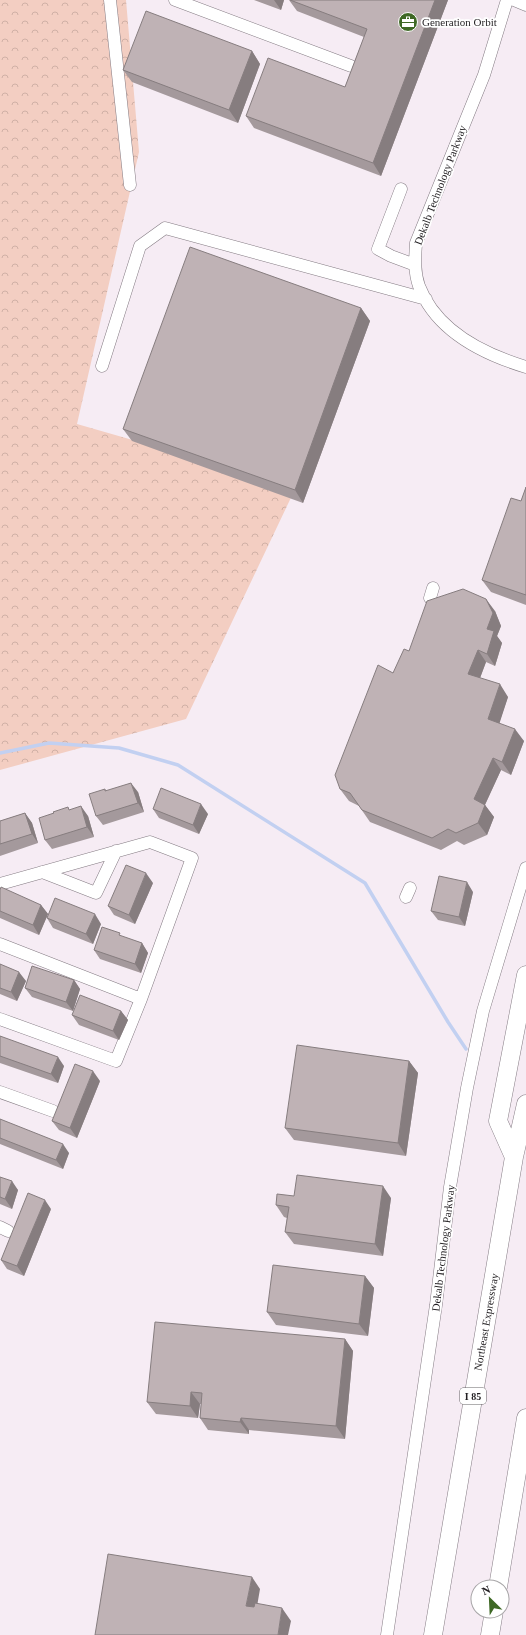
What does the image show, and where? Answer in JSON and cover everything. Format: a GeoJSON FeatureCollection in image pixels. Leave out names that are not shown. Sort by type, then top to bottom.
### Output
{"type":"FeatureCollection","features":[{"type":"Feature","properties":{"kind":"highway"},"geometry":{"type":"LineString","coordinates":[[514,1157],[498,1121],[526,974]]}},
{"type":"Feature","properties":{"kind":"highway","name":"Northeast Expressway"},"geometry":{"type":"LineString","coordinates":[[433,1635],[514,1157],[526,1104]]}},
{"type":"Feature","properties":{"kind":"highway"},"geometry":{"type":"LineString","coordinates":[[499,1579],[526,1418]]}},
{"type":"Feature","properties":{"kind":"highway"},"geometry":{"type":"LineString","coordinates":[[490,1635],[493,1619]]}},
{"type":"Feature","properties":{"kind":"street"},"geometry":{"type":"LineString","coordinates":[[110,0],[130,185]]}},
{"type":"Feature","properties":{"kind":"street"},"geometry":{"type":"LineString","coordinates":[[175,0],[351,66]]}},
{"type":"Feature","properties":{"kind":"street","name":"Dekalb Technology Parkway"},"geometry":{"type":"LineString","coordinates":[[507,0],[484,75],[416,243],[415,265],[419,286],[432,312],[463,340],[505,360],[526,367]]}},
{"type":"Feature","properties":{"kind":"street"},"geometry":{"type":"LineString","coordinates":[[514,0],[526,5]]}},
{"type":"Feature","properties":{"kind":"street"},"geometry":{"type":"LineString","coordinates":[[401,189],[378,249],[391,256],[415,265]]}},
{"type":"Feature","properties":{"kind":"street"},"geometry":{"type":"LineString","coordinates":[[102,366],[140,246],[165,228],[426,299]]}},
{"type":"Feature","properties":{"kind":"street"},"geometry":{"type":"LineString","coordinates":[[0,884],[150,842],[192,858],[141,999],[116,1061],[0,1019]]}},
{"type":"Feature","properties":{"kind":"street"},"geometry":{"type":"LineString","coordinates":[[42,872],[96,893],[116,851]]}},
{"type":"Feature","properties":{"kind":"street","name":"Dekalb Technology Parkway"},"geometry":{"type":"LineString","coordinates":[[387,1635],[436,1304],[450,1187],[483,1011],[526,868]]}},
{"type":"Feature","properties":{"kind":"street"},"geometry":{"type":"LineString","coordinates":[[0,944],[141,999]]}},
{"type":"Feature","properties":{"kind":"street"},"geometry":{"type":"LineString","coordinates":[[0,1092],[53,1111]]}},
{"type":"Feature","properties":{"kind":"green space"},"geometry":{"type":"Polygon","coordinates":[[[0,0],[126,0],[139,152],[77,424],[296,487],[186,719],[0,770],[0,0]]]}},
{"type":"Feature","properties":{"kind":"building"},"geometry":{"type":"Polygon","coordinates":[[[290,0],[435,0],[373,163],[246,116],[268,58],[345,87],[367,29],[290,0]]]}},
{"type":"Feature","properties":{"kind":"building"},"geometry":{"type":"Polygon","coordinates":[[[146,11],[252,51],[229,110],[123,70],[146,11]]]}},
{"type":"Feature","properties":{"kind":"building"},"geometry":{"type":"Polygon","coordinates":[[[190,247],[361,308],[295,490],[123,429],[190,247]]]}},
{"type":"Feature","properties":{"kind":"building"},"geometry":{"type":"Polygon","coordinates":[[[526,487],[526,595],[482,580],[511,498],[521,501],[526,487]]]}},
{"type":"Feature","properties":{"kind":"building"},"geometry":{"type":"Polygon","coordinates":[[[463,589],[486,599],[493,613],[487,629],[494,631],[487,654],[478,650],[468,674],[500,684],[488,719],[515,729],[502,762],[493,758],[474,799],[485,805],[478,823],[456,833],[448,829],[432,838],[362,810],[350,793],[340,789],[335,775],[378,665],[393,673],[404,649],[409,651],[427,601],[463,589]]]}},
{"type":"Feature","properties":{"kind":"building"},"geometry":{"type":"Polygon","coordinates":[[[131,783],[138,803],[96,816],[89,794],[131,783]]]}},
{"type":"Feature","properties":{"kind":"building"},"geometry":{"type":"Polygon","coordinates":[[[161,788],[201,804],[193,825],[153,809],[161,788]]]}},
{"type":"Feature","properties":{"kind":"building"},"geometry":{"type":"Polygon","coordinates":[[[81,806],[87,827],[45,840],[39,818],[68,807],[69,810],[81,806]]]}},
{"type":"Feature","properties":{"kind":"building"},"geometry":{"type":"Polygon","coordinates":[[[25,813],[32,834],[0,844],[0,821],[25,813]]]}},
{"type":"Feature","properties":{"kind":"building"},"geometry":{"type":"Polygon","coordinates":[[[126,865],[146,873],[129,915],[108,906],[126,865]]]}},
{"type":"Feature","properties":{"kind":"building"},"geometry":{"type":"Polygon","coordinates":[[[439,876],[467,882],[459,917],[431,911],[439,876]]]}},
{"type":"Feature","properties":{"kind":"building"},"geometry":{"type":"Polygon","coordinates":[[[1,887],[41,905],[33,925],[0,911],[1,887]]]}},
{"type":"Feature","properties":{"kind":"building"},"geometry":{"type":"Polygon","coordinates":[[[55,898],[95,914],[86,934],[47,918],[55,898]]]}},
{"type":"Feature","properties":{"kind":"building"},"geometry":{"type":"Polygon","coordinates":[[[102,927],[142,943],[135,964],[94,950],[102,927]]]}},
{"type":"Feature","properties":{"kind":"building"},"geometry":{"type":"Polygon","coordinates":[[[0,964],[19,972],[11,992],[0,988],[0,964]]]}},
{"type":"Feature","properties":{"kind":"building"},"geometry":{"type":"Polygon","coordinates":[[[32,966],[74,980],[66,1002],[25,988],[32,966]]]}},
{"type":"Feature","properties":{"kind":"building"},"geometry":{"type":"Polygon","coordinates":[[[80,995],[121,1011],[113,1031],[72,1015],[80,995]]]}},
{"type":"Feature","properties":{"kind":"building"},"geometry":{"type":"Polygon","coordinates":[[[0,1036],[58,1057],[51,1074],[0,1056],[0,1036]]]}},
{"type":"Feature","properties":{"kind":"building"},"geometry":{"type":"Polygon","coordinates":[[[297,1045],[409,1061],[398,1143],[285,1128],[297,1045]]]}},
{"type":"Feature","properties":{"kind":"building"},"geometry":{"type":"Polygon","coordinates":[[[75,1064],[93,1071],[70,1128],[52,1121],[75,1064]]]}},
{"type":"Feature","properties":{"kind":"building"},"geometry":{"type":"Polygon","coordinates":[[[0,1119],[63,1144],[56,1160],[0,1138],[0,1119]]]}},
{"type":"Feature","properties":{"kind":"building"},"geometry":{"type":"Polygon","coordinates":[[[297,1175],[383,1186],[375,1244],[285,1232],[289,1207],[276,1205],[277,1194],[294,1196],[297,1175]]]}},
{"type":"Feature","properties":{"kind":"building"},"geometry":{"type":"Polygon","coordinates":[[[0,1177],[12,1181],[5,1199],[0,1197],[0,1177]]]}},
{"type":"Feature","properties":{"kind":"building"},"geometry":{"type":"Polygon","coordinates":[[[28,1193],[45,1200],[17,1266],[1,1260],[28,1193]]]}},
{"type":"Feature","properties":{"kind":"building"},"geometry":{"type":"Polygon","coordinates":[[[273,1265],[365,1276],[359,1324],[267,1312],[273,1265]]]}},
{"type":"Feature","properties":{"kind":"building"},"geometry":{"type":"Polygon","coordinates":[[[155,1322],[345,1339],[336,1426],[241,1418],[240,1422],[200,1418],[202,1393],[191,1392],[190,1406],[147,1402],[155,1322]]]}},
{"type":"Feature","properties":{"kind":"building"},"geometry":{"type":"Polygon","coordinates":[[[108,1554],[252,1577],[246,1606],[254,1607],[255,1603],[282,1608],[278,1635],[95,1635],[108,1554]]]}},
{"type":"Feature","properties":{"kind":"waterway"},"geometry":{"type":"LineString","coordinates":[[0,753],[49,743],[119,748],[178,765],[365,883],[448,1022],[466,1049]]}},
{"type":"Feature","properties":{"kind":"place","name":"Generation Orbit"},"geometry":{"type":"Point","coordinates":[408,22]}}]}
